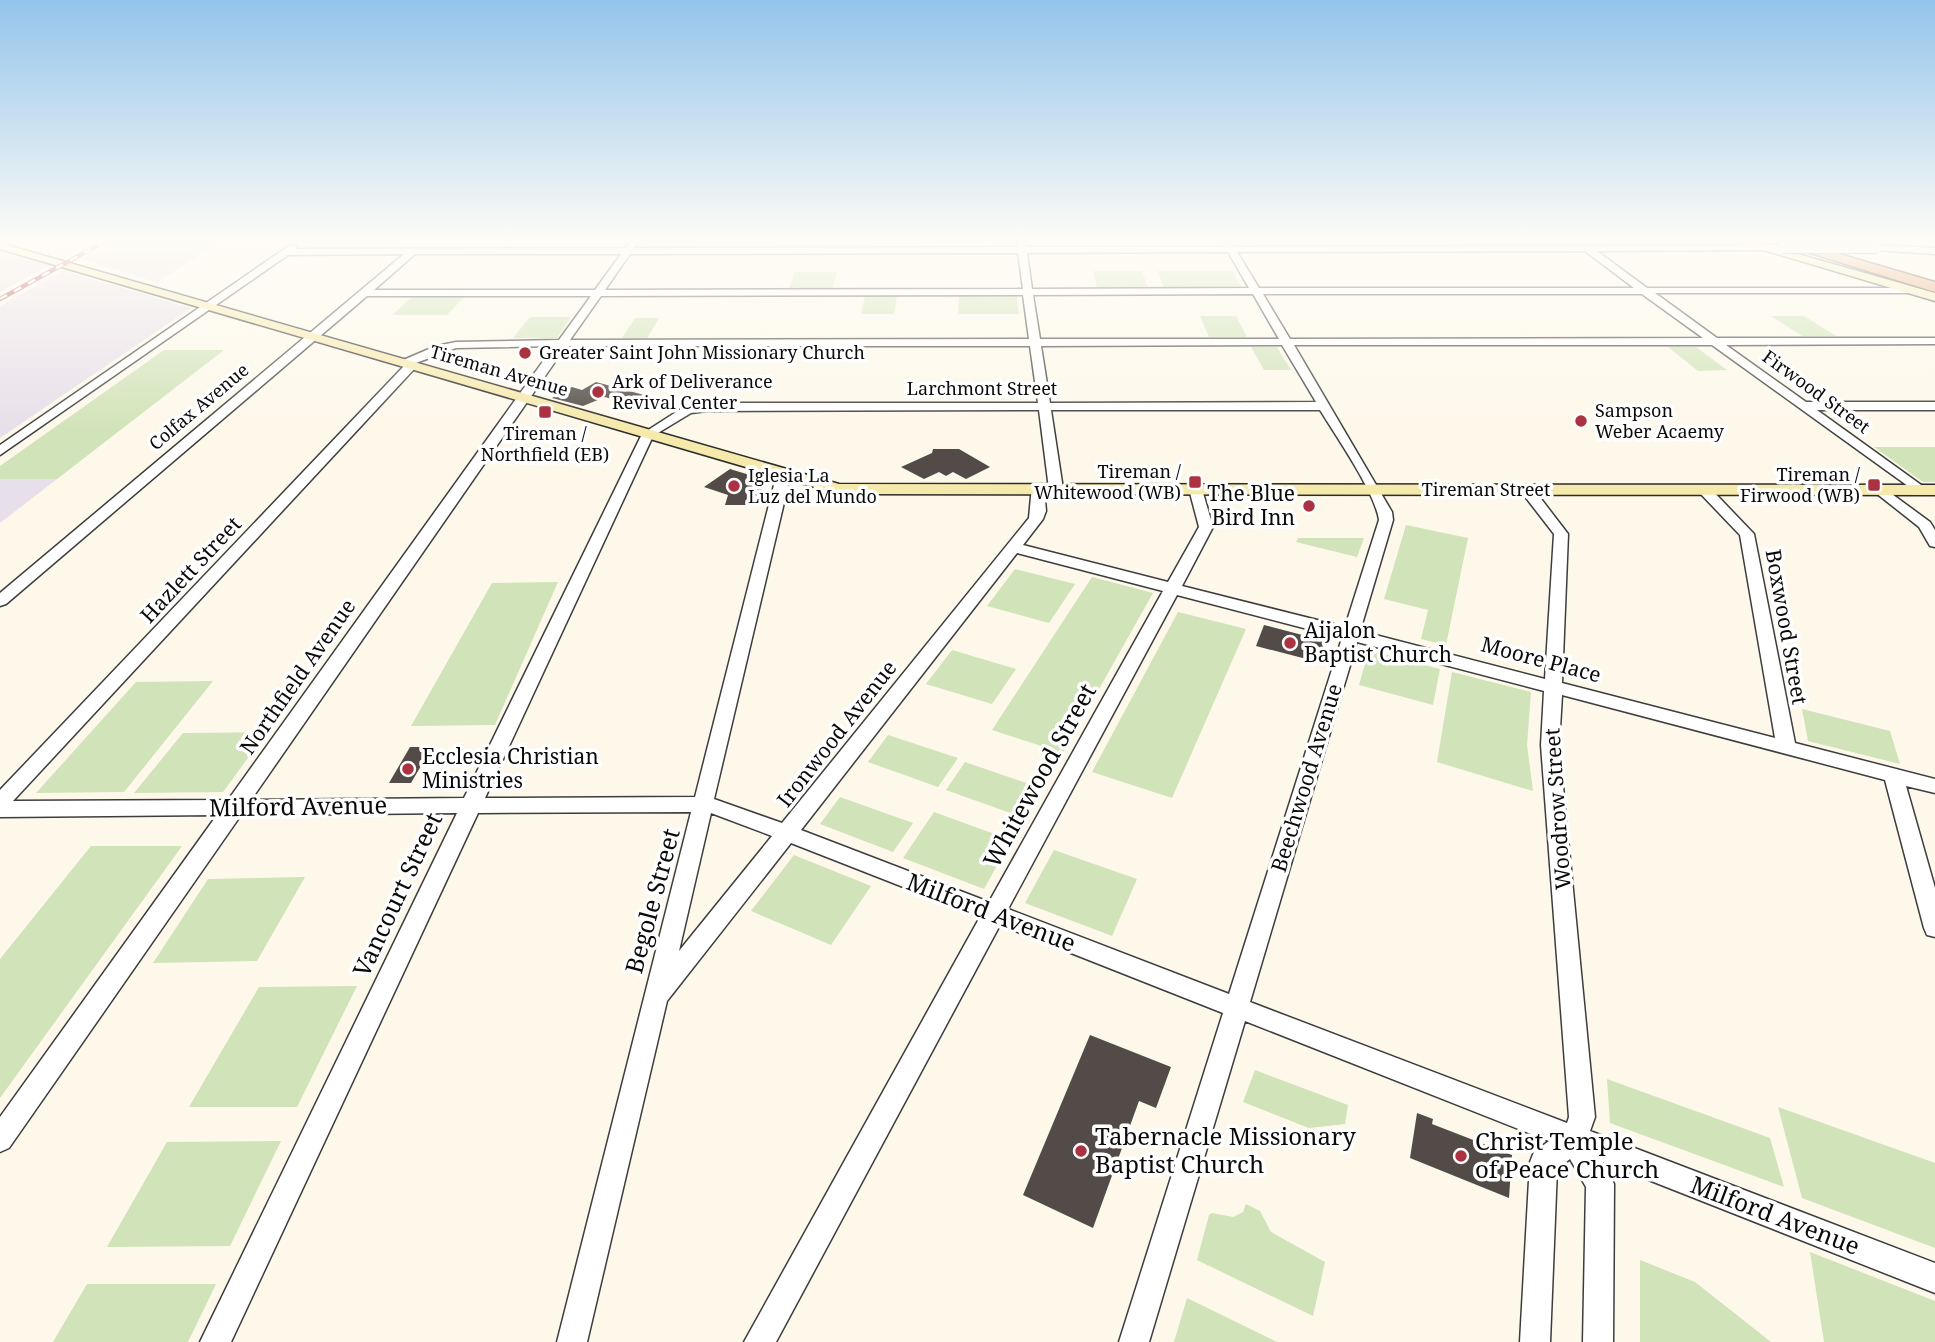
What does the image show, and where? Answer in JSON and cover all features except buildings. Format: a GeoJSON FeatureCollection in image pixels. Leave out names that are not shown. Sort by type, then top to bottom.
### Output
{"type":"FeatureCollection","features":[{"type":"Feature","properties":{"kind":"street","name":"Tireman Avenue"},"geometry":{"type":"LineString","coordinates":[[208,306],[838,489],[1037,489]]}},
{"type":"Feature","properties":{"kind":"street"},"geometry":{"type":"LineString","coordinates":[[0,451],[208,306]]}},
{"type":"Feature","properties":{"kind":"street","name":"Colfax Avenue"},"geometry":{"type":"LineString","coordinates":[[0,601],[350,306]]}},
{"type":"Feature","properties":{"kind":"street","name":"Northfield Avenue"},"geometry":{"type":"LineString","coordinates":[[0,1139],[589,306]]}},
{"type":"Feature","properties":{"kind":"street"},"geometry":{"type":"LineString","coordinates":[[1029,306],[1056,489]]}},
{"type":"Feature","properties":{"kind":"street","name":"Beechwood Avenue"},"geometry":{"type":"LineString","coordinates":[[1134,1342],[1386,520],[1385,512],[1373,489],[1263,306]]}},
{"type":"Feature","properties":{"kind":"street","name":"Firwood Street"},"geometry":{"type":"LineString","coordinates":[[1663,306],[1802,406],[1927,491]]}},
{"type":"Feature","properties":{"kind":"street"},"geometry":{"type":"LineString","coordinates":[[408,364],[448,346],[563,343],[1935,341]]}},
{"type":"Feature","properties":{"kind":"street","name":"Hazlett Street"},"geometry":{"type":"LineString","coordinates":[[0,803],[408,364]]}},
{"type":"Feature","properties":{"kind":"street","name":"Larchmont Street"},"geometry":{"type":"LineString","coordinates":[[648,434],[695,408],[1323,406]]}},
{"type":"Feature","properties":{"kind":"street"},"geometry":{"type":"LineString","coordinates":[[1802,406],[1935,406]]}},
{"type":"Feature","properties":{"kind":"street","name":"Vancourt Street"},"geometry":{"type":"LineString","coordinates":[[215,1342],[648,434]]}},
{"type":"Feature","properties":{"kind":"street","name":"Begole Street"},"geometry":{"type":"LineString","coordinates":[[572,1342],[784,473]]}},
{"type":"Feature","properties":{"kind":"street","name":"Tireman Street"},"geometry":{"type":"LineString","coordinates":[[1037,489],[1927,491]]}},
{"type":"Feature","properties":{"kind":"street","name":"Ironwood Avenue"},"geometry":{"type":"LineString","coordinates":[[653,1002],[1039,514],[1037,489]]}},
{"type":"Feature","properties":{"kind":"street","name":"Whitewood Street"},"geometry":{"type":"LineString","coordinates":[[759,1342],[1207,524],[1196,489]]}},
{"type":"Feature","properties":{"kind":"street","name":"Woodrow Street"},"geometry":{"type":"LineString","coordinates":[[1527,490],[1561,534],[1550,745],[1581,1117],[1574,1139]]}},
{"type":"Feature","properties":{"kind":"street","name":"Boxwood Street"},"geometry":{"type":"LineString","coordinates":[[1704,490],[1747,534],[1786,747]]}},
{"type":"Feature","properties":{"kind":"street"},"geometry":{"type":"LineString","coordinates":[[1881,490],[1925,525],[1935,543]]}},
{"type":"Feature","properties":{"kind":"street","name":"Moore Place"},"geometry":{"type":"LineString","coordinates":[[1013,547],[1935,786]]}},
{"type":"Feature","properties":{"kind":"street"},"geometry":{"type":"LineString","coordinates":[[1893,775],[1935,928]]}},
{"type":"Feature","properties":{"kind":"street","name":"Milford Avenue"},"geometry":{"type":"LineString","coordinates":[[0,809],[702,804],[722,808],[1935,1278]]}},
{"type":"Feature","properties":{"kind":"street"},"geometry":{"type":"LineString","coordinates":[[1535,1342],[1544,1162],[1574,1139],[1600,1184],[1598,1342]]}},
{"type":"Feature","properties":{"kind":"shaded area"},"geometry":{"type":"Polygon","coordinates":[[[0,306],[183,306],[191,308],[0,438],[0,306]]]}},
{"type":"Feature","properties":{"kind":"shaded area"},"geometry":{"type":"Polygon","coordinates":[[[0,479],[57,479],[0,523],[0,479]]]}},
{"type":"Feature","properties":{"kind":"green space"},"geometry":{"type":"Polygon","coordinates":[[[402,306],[456,306],[447,315],[392,315],[402,306]]]}},
{"type":"Feature","properties":{"kind":"green space"},"geometry":{"type":"Polygon","coordinates":[[[863,306],[895,306],[894,314],[861,314],[863,306]]]}},
{"type":"Feature","properties":{"kind":"green space"},"geometry":{"type":"Polygon","coordinates":[[[958,306],[1018,306],[1019,314],[958,314],[958,306]]]}},
{"type":"Feature","properties":{"kind":"green space"},"geometry":{"type":"Polygon","coordinates":[[[1200,316],[1236,316],[1247,337],[1209,337],[1200,316]]]}},
{"type":"Feature","properties":{"kind":"green space"},"geometry":{"type":"Polygon","coordinates":[[[1771,316],[1804,316],[1836,336],[1802,336],[1771,316]]]}},
{"type":"Feature","properties":{"kind":"green space"},"geometry":{"type":"Polygon","coordinates":[[[530,317],[571,317],[557,338],[513,338],[530,317]]]}},
{"type":"Feature","properties":{"kind":"green space"},"geometry":{"type":"Polygon","coordinates":[[[635,318],[659,318],[647,338],[622,338],[635,318]]]}},
{"type":"Feature","properties":{"kind":"green space"},"geometry":{"type":"Polygon","coordinates":[[[1251,347],[1277,347],[1291,370],[1264,370],[1251,347]]]}},
{"type":"Feature","properties":{"kind":"green space"},"geometry":{"type":"Polygon","coordinates":[[[1668,347],[1696,347],[1727,370],[1698,371],[1668,347]]]}},
{"type":"Feature","properties":{"kind":"green space"},"geometry":{"type":"Polygon","coordinates":[[[164,350],[224,350],[57,479],[0,479],[0,466],[164,350]]]}},
{"type":"Feature","properties":{"kind":"green space"},"geometry":{"type":"Polygon","coordinates":[[[1874,447],[1935,447],[1935,482],[1923,482],[1874,447]]]}},
{"type":"Feature","properties":{"kind":"green space"},"geometry":{"type":"Polygon","coordinates":[[[1406,525],[1468,538],[1446,645],[1421,639],[1428,610],[1384,599],[1406,525]]]}},
{"type":"Feature","properties":{"kind":"green space"},"geometry":{"type":"Polygon","coordinates":[[[1298,538],[1364,538],[1357,557],[1296,542],[1298,538]]]}},
{"type":"Feature","properties":{"kind":"green space"},"geometry":{"type":"Polygon","coordinates":[[[1015,569],[1075,584],[1049,623],[987,606],[1015,569]]]}},
{"type":"Feature","properties":{"kind":"green space"},"geometry":{"type":"Polygon","coordinates":[[[1092,577],[1153,593],[1063,753],[992,730],[1092,577]]]}},
{"type":"Feature","properties":{"kind":"green space"},"geometry":{"type":"Polygon","coordinates":[[[558,582],[495,725],[411,726],[492,583],[558,582]]]}},
{"type":"Feature","properties":{"kind":"green space"},"geometry":{"type":"Polygon","coordinates":[[[1178,612],[1246,629],[1172,798],[1092,772],[1178,612]]]}},
{"type":"Feature","properties":{"kind":"green space"},"geometry":{"type":"Polygon","coordinates":[[[952,650],[1016,669],[992,704],[926,684],[952,650]]]}},
{"type":"Feature","properties":{"kind":"green space"},"geometry":{"type":"Polygon","coordinates":[[[1369,650],[1440,669],[1433,705],[1359,685],[1369,650]]]}},
{"type":"Feature","properties":{"kind":"green space"},"geometry":{"type":"Polygon","coordinates":[[[1452,672],[1531,692],[1527,745],[1533,791],[1437,762],[1452,672]]]}},
{"type":"Feature","properties":{"kind":"green space"},"geometry":{"type":"Polygon","coordinates":[[[213,681],[124,792],[36,793],[136,682],[213,681]]]}},
{"type":"Feature","properties":{"kind":"green space"},"geometry":{"type":"Polygon","coordinates":[[[1802,709],[1890,731],[1900,764],[1808,741],[1802,709]]]}},
{"type":"Feature","properties":{"kind":"green space"},"geometry":{"type":"Polygon","coordinates":[[[267,732],[223,792],[134,793],[183,733],[267,732]]]}},
{"type":"Feature","properties":{"kind":"green space"},"geometry":{"type":"Polygon","coordinates":[[[888,735],[958,758],[938,787],[868,762],[888,735]]]}},
{"type":"Feature","properties":{"kind":"green space"},"geometry":{"type":"Polygon","coordinates":[[[965,762],[1041,788],[1024,818],[946,790],[965,762]]]}},
{"type":"Feature","properties":{"kind":"green space"},"geometry":{"type":"Polygon","coordinates":[[[840,797],[913,823],[893,852],[820,824],[840,797]]]}},
{"type":"Feature","properties":{"kind":"green space"},"geometry":{"type":"Polygon","coordinates":[[[934,812],[1011,840],[984,889],[903,858],[934,812]]]}},
{"type":"Feature","properties":{"kind":"green space"},"geometry":{"type":"Polygon","coordinates":[[[91,846],[182,846],[0,1098],[0,959],[91,846]]]}},
{"type":"Feature","properties":{"kind":"green space"},"geometry":{"type":"Polygon","coordinates":[[[1054,850],[1137,879],[1112,936],[1025,903],[1054,850]]]}},
{"type":"Feature","properties":{"kind":"green space"},"geometry":{"type":"Polygon","coordinates":[[[794,855],[871,886],[831,945],[751,911],[794,855]]]}},
{"type":"Feature","properties":{"kind":"green space"},"geometry":{"type":"Polygon","coordinates":[[[305,877],[257,961],[153,963],[208,879],[305,877]]]}},
{"type":"Feature","properties":{"kind":"green space"},"geometry":{"type":"Polygon","coordinates":[[[357,986],[297,1107],[189,1107],[259,987],[357,986]]]}},
{"type":"Feature","properties":{"kind":"green space"},"geometry":{"type":"Polygon","coordinates":[[[1255,1070],[1348,1105],[1345,1124],[1309,1128],[1243,1102],[1255,1070]]]}},
{"type":"Feature","properties":{"kind":"green space"},"geometry":{"type":"Polygon","coordinates":[[[1607,1079],[1770,1138],[1784,1187],[1610,1123],[1607,1079]]]}},
{"type":"Feature","properties":{"kind":"green space"},"geometry":{"type":"Polygon","coordinates":[[[1778,1107],[1935,1163],[1935,1248],[1802,1198],[1778,1107]]]}},
{"type":"Feature","properties":{"kind":"green space"},"geometry":{"type":"Polygon","coordinates":[[[281,1141],[230,1246],[107,1247],[167,1142],[281,1141]]]}},
{"type":"Feature","properties":{"kind":"green space"},"geometry":{"type":"Polygon","coordinates":[[[1246,1204],[1260,1211],[1271,1232],[1325,1262],[1313,1316],[1197,1260],[1209,1215],[1212,1213],[1233,1217],[1243,1212],[1246,1204]]]}},
{"type":"Feature","properties":{"kind":"green space"},"geometry":{"type":"Polygon","coordinates":[[[1810,1252],[1935,1301],[1935,1342],[1824,1342],[1810,1252]]]}},
{"type":"Feature","properties":{"kind":"green space"},"geometry":{"type":"Polygon","coordinates":[[[1640,1260],[1695,1282],[1771,1342],[1640,1342],[1640,1260]]]}},
{"type":"Feature","properties":{"kind":"green space"},"geometry":{"type":"Polygon","coordinates":[[[87,1284],[216,1284],[188,1342],[53,1342],[87,1284]]]}},
{"type":"Feature","properties":{"kind":"green space"},"geometry":{"type":"Polygon","coordinates":[[[1187,1298],[1277,1342],[1174,1342],[1187,1298]]]}},
{"type":"Feature","properties":{"kind":"place","name":"Greater Saint John Missionary Church"},"geometry":{"type":"Point","coordinates":[525,353]}},
{"type":"Feature","properties":{"kind":"place","name":"Ark of Deliverance Revival Center"},"geometry":{"type":"Point","coordinates":[598,392]}},
{"type":"Feature","properties":{"kind":"place","name":"Tireman / Northfield (EB)"},"geometry":{"type":"Point","coordinates":[545,412]}},
{"type":"Feature","properties":{"kind":"place","name":"Sampson Weber Acaemy"},"geometry":{"type":"Point","coordinates":[1581,421]}},
{"type":"Feature","properties":{"kind":"place","name":"Tireman / Whitewood (WB)"},"geometry":{"type":"Point","coordinates":[1195,482]}},
{"type":"Feature","properties":{"kind":"place","name":"Tireman / Firwood (WB)"},"geometry":{"type":"Point","coordinates":[1874,485]}},
{"type":"Feature","properties":{"kind":"place","name":"Iglesia La Luz del Mundo"},"geometry":{"type":"Point","coordinates":[734,486]}},
{"type":"Feature","properties":{"kind":"place","name":"The Blue Bird Inn"},"geometry":{"type":"Point","coordinates":[1309,506]}},
{"type":"Feature","properties":{"kind":"place","name":"Aijalon Baptist Church"},"geometry":{"type":"Point","coordinates":[1290,643]}},
{"type":"Feature","properties":{"kind":"place","name":"Ecclesia Christian Ministries"},"geometry":{"type":"Point","coordinates":[408,769]}},
{"type":"Feature","properties":{"kind":"place","name":"Tabernacle Missionary Baptist Church"},"geometry":{"type":"Point","coordinates":[1081,1151]}},
{"type":"Feature","properties":{"kind":"place","name":"Christ Temple of Peace Church"},"geometry":{"type":"Point","coordinates":[1461,1156]}}]}
